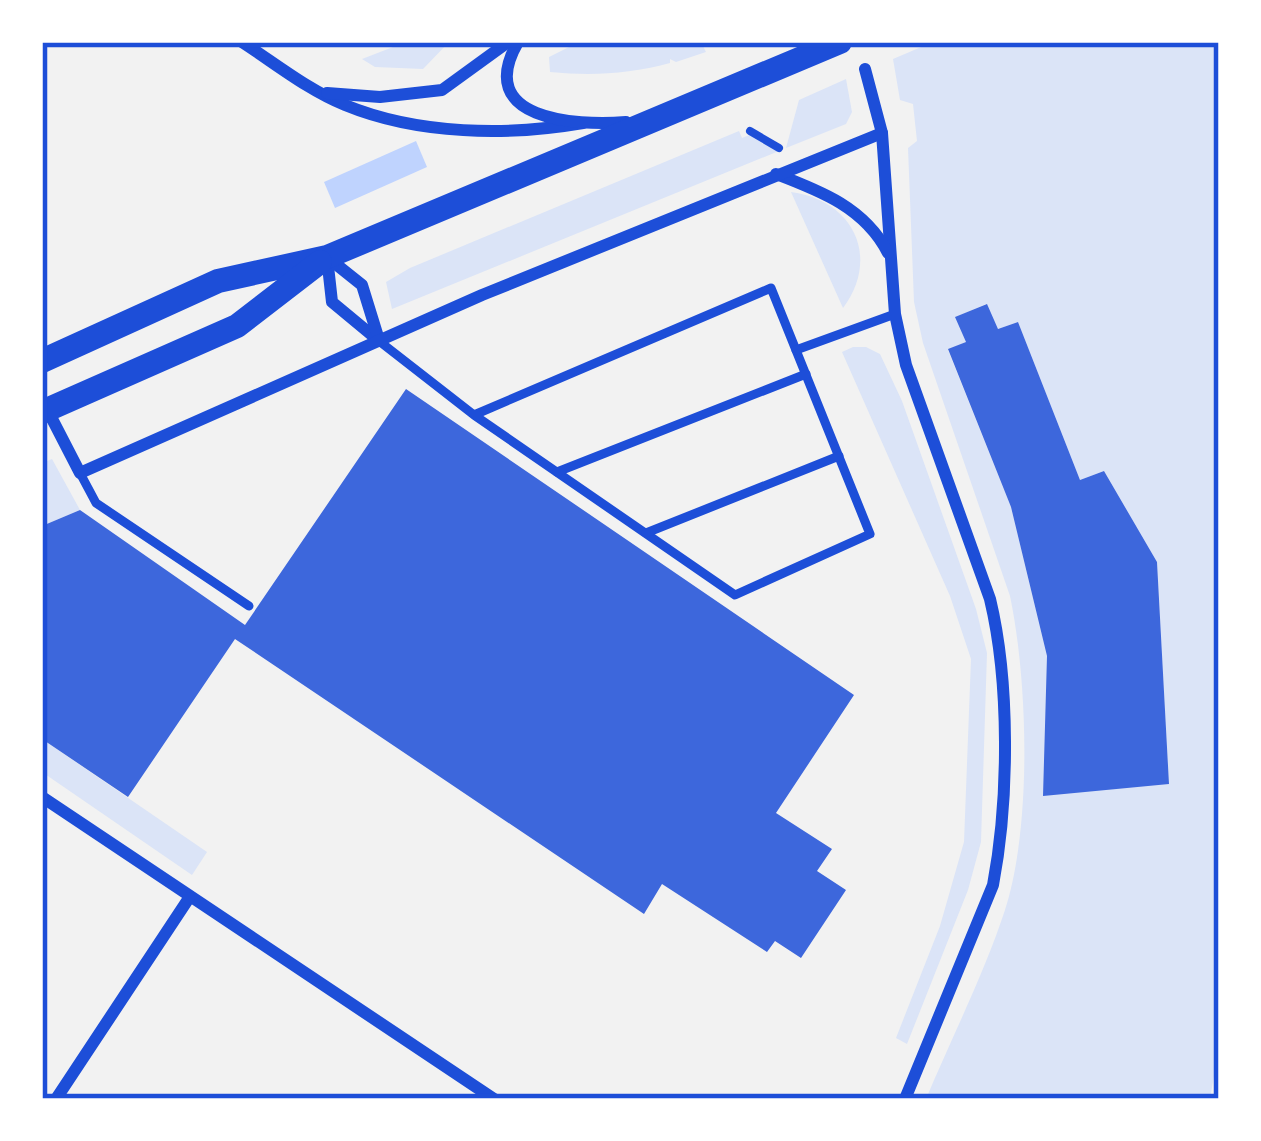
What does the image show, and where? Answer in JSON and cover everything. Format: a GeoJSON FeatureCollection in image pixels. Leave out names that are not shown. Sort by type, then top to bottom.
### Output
{"type":"FeatureCollection","features":[{"type":"Feature","properties":{"kind":"main road"},"geometry":{"type":"LineString","coordinates":[[42,361],[218,281],[327,257],[840,42]]}},
{"type":"Feature","properties":{"kind":"main road"},"geometry":{"type":"LineString","coordinates":[[45,411],[237,326],[327,257]]}},
{"type":"Feature","properties":{"kind":"street"},"geometry":{"type":"LineString","coordinates":[[242,42],[319,92],[367,112],[410,122],[529,132],[584,123],[652,121]]}},
{"type":"Feature","properties":{"kind":"street"},"geometry":{"type":"LineString","coordinates":[[319,92],[380,97],[442,90],[508,42]]}},
{"type":"Feature","properties":{"kind":"street"},"geometry":{"type":"LineString","coordinates":[[518,42],[507,69],[512,96],[524,108],[547,118],[584,123]]}},
{"type":"Feature","properties":{"kind":"street"},"geometry":{"type":"LineString","coordinates":[[865,69],[882,133],[895,314],[906,365],[990,599],[1005,702],[999,857],[993,885],[905,1099]]}},
{"type":"Feature","properties":{"kind":"street"},"geometry":{"type":"LineString","coordinates":[[45,411],[80,473],[379,341],[882,133]]}},
{"type":"Feature","properties":{"kind":"street"},"geometry":{"type":"LineString","coordinates":[[775,174],[850,208],[879,235],[893,262]]}},
{"type":"Feature","properties":{"kind":"street"},"geometry":{"type":"LineString","coordinates":[[327,257],[362,285],[379,341]]}},
{"type":"Feature","properties":{"kind":"street"},"geometry":{"type":"LineString","coordinates":[[327,257],[332,302],[379,341]]}},
{"type":"Feature","properties":{"kind":"street"},"geometry":{"type":"LineString","coordinates":[[42,797],[494,1099]]}},
{"type":"Feature","properties":{"kind":"street"},"geometry":{"type":"LineString","coordinates":[[56,1099],[189,898]]}},
{"type":"Feature","properties":{"kind":"lane"},"geometry":{"type":"LineString","coordinates":[[379,341],[474,415],[735,595],[870,534],[771,288],[474,415]]}},
{"type":"Feature","properties":{"kind":"lane"},"geometry":{"type":"LineString","coordinates":[[796,350],[895,314]]}},
{"type":"Feature","properties":{"kind":"lane"},"geometry":{"type":"LineString","coordinates":[[557,472],[806,374]]}},
{"type":"Feature","properties":{"kind":"lane"},"geometry":{"type":"LineString","coordinates":[[646,533],[839,456]]}},
{"type":"Feature","properties":{"kind":"lane"},"geometry":{"type":"LineString","coordinates":[[80,473],[96,503],[249,606]]}},
{"type":"Feature","properties":{"kind":"path"},"geometry":{"type":"LineString","coordinates":[[750,131],[783,151]]}},
{"type":"Feature","properties":{"kind":"shaded area"},"geometry":{"type":"Polygon","coordinates":[[[406,42],[449,42],[423,69],[375,67],[362,59],[406,42]]]}},
{"type":"Feature","properties":{"kind":"shaded area"},"geometry":{"type":"Polygon","coordinates":[[[579,42],[701,42],[706,52],[625,72],[550,72],[549,57],[579,42]]]}},
{"type":"Feature","properties":{"kind":"shaded area"},"geometry":{"type":"Polygon","coordinates":[[[933,42],[1219,42],[1219,1047],[1210,1099],[926,1099],[987,958],[1014,876],[1023,796],[1023,711],[1010,596],[923,343],[914,302],[908,148],[917,141],[913,104],[900,100],[893,59],[933,42]],[[986,304],[956,317],[966,342],[948,350],[1011,507],[1047,656],[1169,784],[1157,562],[1104,471],[1080,480],[1018,322],[998,329],[986,304]]]}},
{"type":"Feature","properties":{"kind":"shaded area"},"geometry":{"type":"Polygon","coordinates":[[[846,79],[852,112],[846,124],[786,148],[799,100],[846,79]]]}},
{"type":"Feature","properties":{"kind":"shaded area"},"geometry":{"type":"Polygon","coordinates":[[[739,131],[742,138],[752,134],[779,151],[392,309],[386,282],[410,268],[739,131]]]}},
{"type":"Feature","properties":{"kind":"shaded area"},"geometry":{"type":"Polygon","coordinates":[[[791,192],[831,206],[855,234],[860,269],[843,308],[791,192]]]}},
{"type":"Feature","properties":{"kind":"shaded area"},"geometry":{"type":"Polygon","coordinates":[[[853,347],[880,354],[902,401],[976,609],[987,653],[981,842],[968,890],[907,1044],[896,1038],[940,926],[964,842],[971,659],[950,596],[842,352],[853,347]]]}},
{"type":"Feature","properties":{"kind":"shaded area"},"geometry":{"type":"Polygon","coordinates":[[[52,459],[80,510],[42,526],[42,463],[52,459]]]}},
{"type":"Feature","properties":{"kind":"shaded area"},"geometry":{"type":"Polygon","coordinates":[[[42,739],[207,852],[192,875],[42,772],[42,739]]]}},
{"type":"Feature","properties":{"kind":"water"},"geometry":{"type":"Polygon","coordinates":[[[416,141],[427,167],[335,208],[324,182],[416,141]]]}},
{"type":"Feature","properties":{"kind":"building"},"geometry":{"type":"Polygon","coordinates":[[[987,304],[998,329],[1018,322],[1080,480],[1104,471],[1157,562],[1169,784],[1043,796],[1047,656],[1011,507],[948,349],[966,342],[955,317],[987,304]]]}},
{"type":"Feature","properties":{"kind":"building"},"geometry":{"type":"Polygon","coordinates":[[[406,389],[854,695],[776,813],[832,849],[817,871],[846,890],[801,958],[775,941],[767,952],[662,884],[644,914],[235,639],[128,797],[42,739],[42,526],[80,510],[245,625],[406,389]]]}}]}
